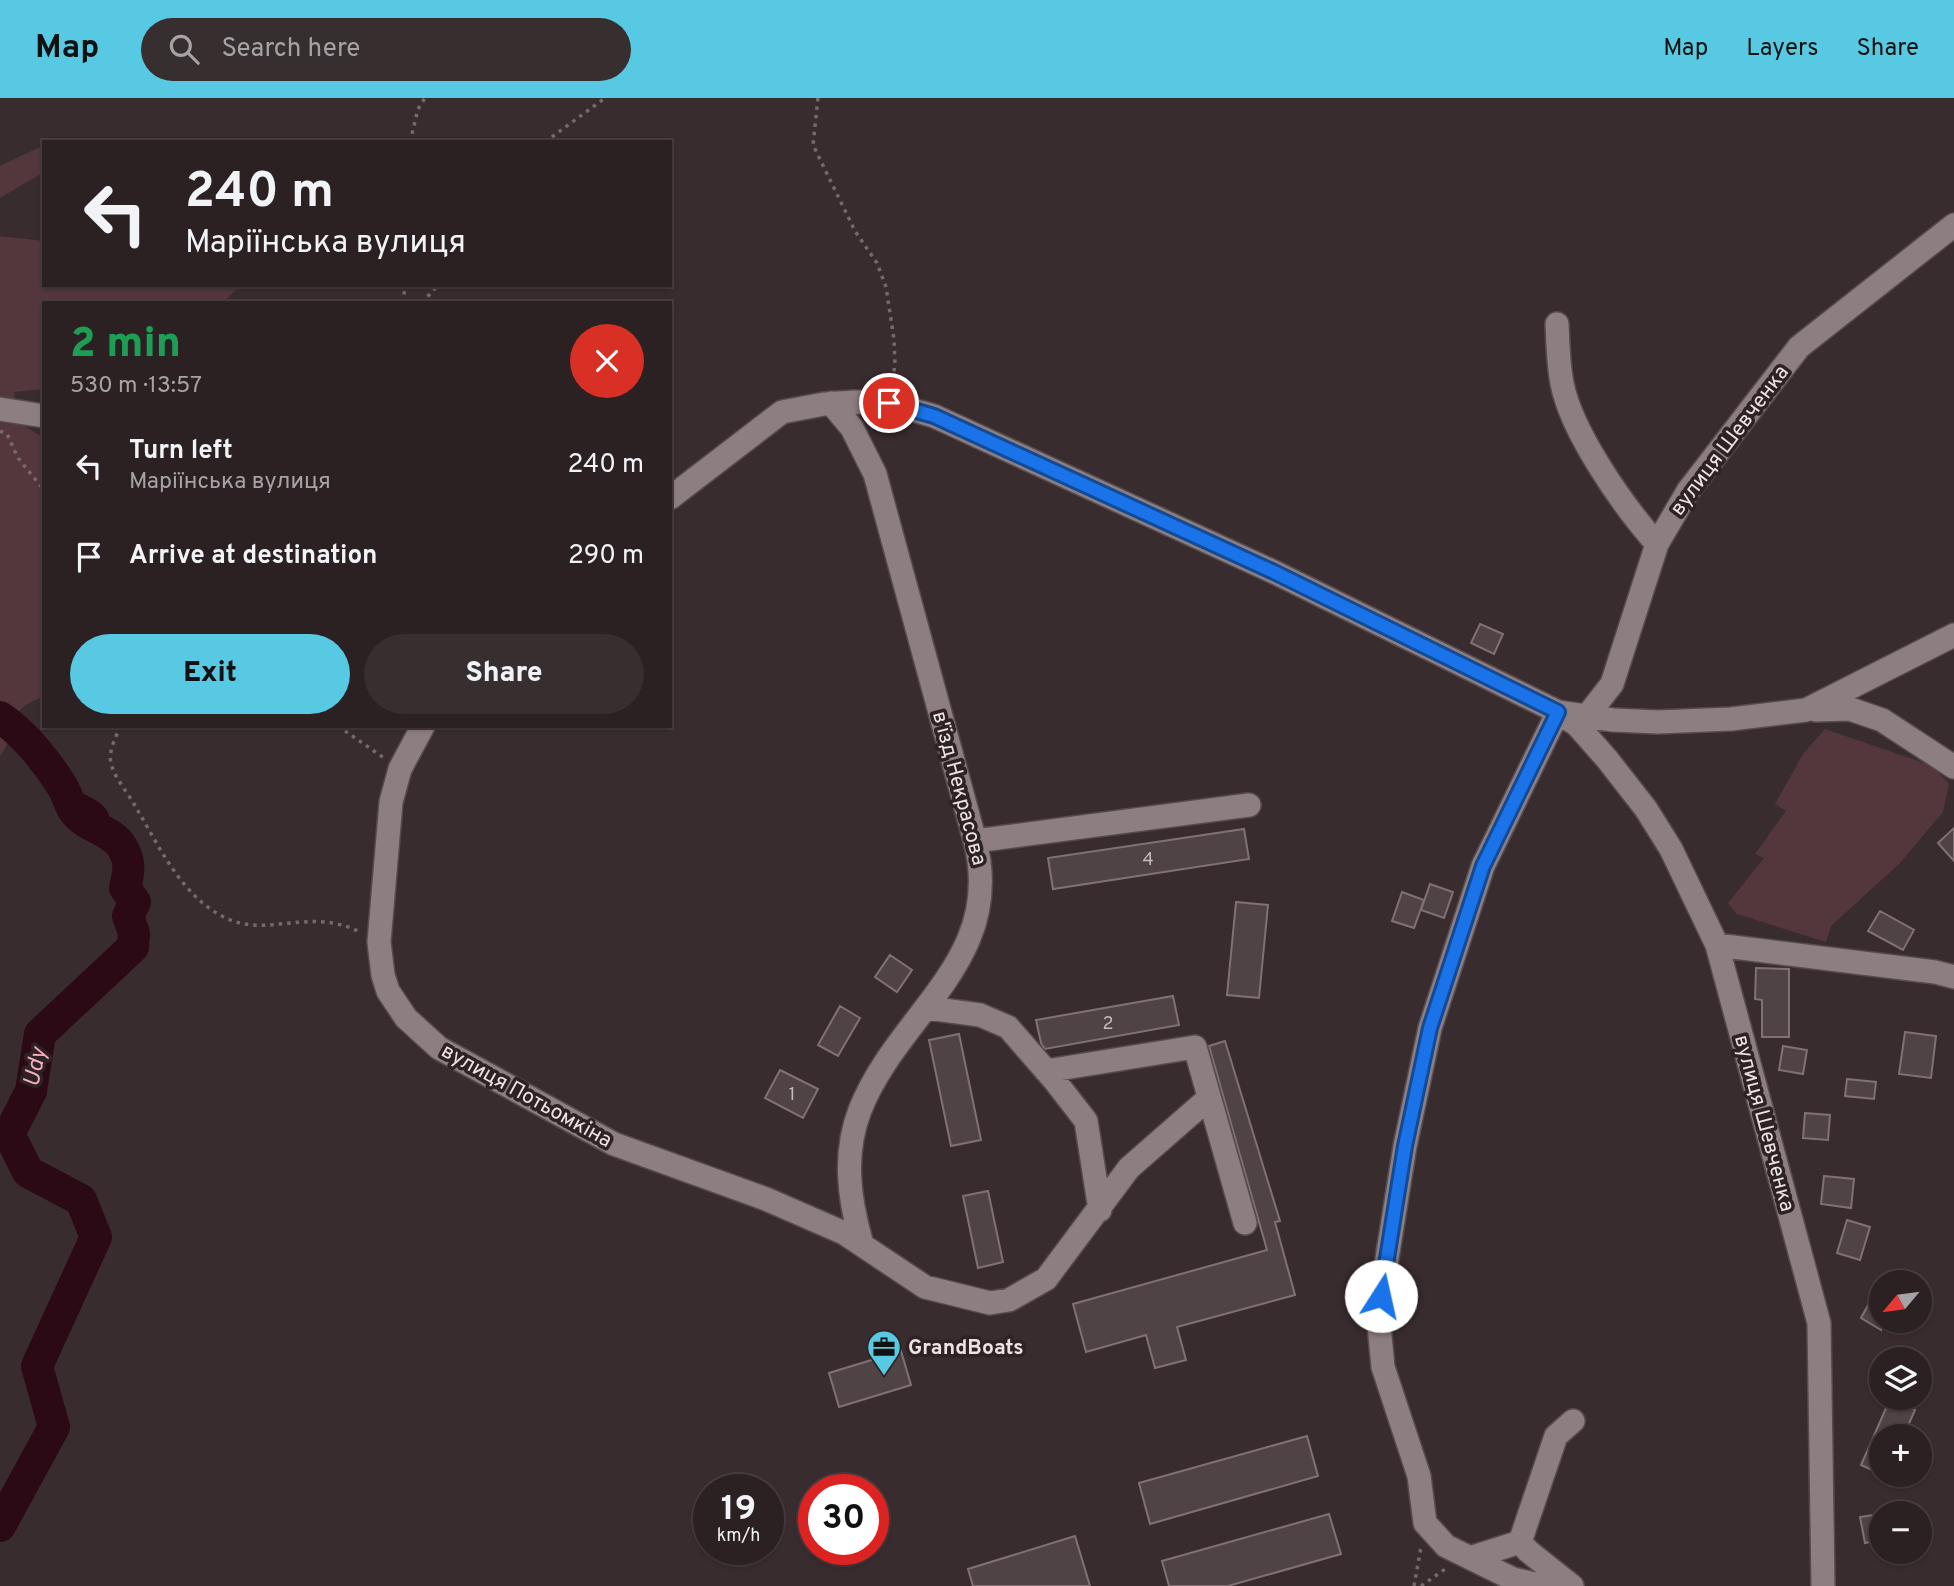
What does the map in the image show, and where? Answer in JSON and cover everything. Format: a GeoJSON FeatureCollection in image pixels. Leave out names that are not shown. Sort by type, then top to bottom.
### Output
{"type":"FeatureCollection","features":[{"type":"Feature","properties":{"kind":"street","name":"вулиця Шевченка"},"geometry":{"type":"LineString","coordinates":[[1587,716],[1600,702],[1616,674],[1657,544],[1688,491],[1798,347],[1954,225]]}},
{"type":"Feature","properties":{"kind":"street"},"geometry":{"type":"LineString","coordinates":[[1557,324],[1562,384],[1572,411],[1619,498],[1657,544]]}},
{"type":"Feature","properties":{"kind":"street"},"geometry":{"type":"LineString","coordinates":[[672,496],[782,412],[831,403],[889,403],[934,416],[1274,572],[1558,712],[1658,722],[1850,709],[1882,720],[1954,767]]}},
{"type":"Feature","properties":{"kind":"street","name":"в'їзд Некрасова"},"geometry":{"type":"LineString","coordinates":[[831,403],[852,428],[875,474],[975,841],[982,878],[979,916],[967,943],[928,1007],[874,1082],[860,1111],[851,1144],[849,1177],[852,1209],[860,1241]]}},
{"type":"Feature","properties":{"kind":"street"},"geometry":{"type":"LineString","coordinates":[[0,409],[42,416]]}},
{"type":"Feature","properties":{"kind":"street"},"geometry":{"type":"LineString","coordinates":[[1805,710],[1954,635]]}},
{"type":"Feature","properties":{"kind":"street"},"geometry":{"type":"LineString","coordinates":[[1544,1586],[1513,1579],[1446,1546],[1425,1523],[1419,1476],[1383,1367],[1378,1315],[1396,1216],[1405,1146],[1430,1028],[1483,866],[1558,712]]}},
{"type":"Feature","properties":{"kind":"street","name":"вулиця Шевченка"},"geometry":{"type":"LineString","coordinates":[[1558,712],[1577,725],[1600,750],[1646,809],[1671,849],[1717,945],[1819,1323],[1823,1586]]}},
{"type":"Feature","properties":{"kind":"street","name":"вулиця Потьомкіна"},"geometry":{"type":"LineString","coordinates":[[422,728],[400,769],[391,802],[379,942],[383,975],[396,1005],[439,1048],[614,1144],[766,1199],[860,1241],[925,1287],[990,1303],[1009,1300],[1046,1279],[1129,1168],[1209,1098]]}},
{"type":"Feature","properties":{"kind":"street"},"geometry":{"type":"LineString","coordinates":[[975,841],[1249,805]]}},
{"type":"Feature","properties":{"kind":"street"},"geometry":{"type":"LineString","coordinates":[[1717,945],[1935,972],[1954,977]]}},
{"type":"Feature","properties":{"kind":"street"},"geometry":{"type":"LineString","coordinates":[[928,1007],[979,1015],[1008,1027],[1046,1071],[1086,1121],[1100,1210]]}},
{"type":"Feature","properties":{"kind":"street"},"geometry":{"type":"LineString","coordinates":[[1046,1071],[1195,1047],[1245,1223]]}},
{"type":"Feature","properties":{"kind":"street"},"geometry":{"type":"LineString","coordinates":[[1520,1542],[1556,1436],[1573,1421]]}},
{"type":"Feature","properties":{"kind":"street"},"geometry":{"type":"LineString","coordinates":[[1473,1557],[1520,1542]]}},
{"type":"Feature","properties":{"kind":"street"},"geometry":{"type":"LineString","coordinates":[[1520,1542],[1528,1552],[1572,1586]]}},
{"type":"Feature","properties":{"kind":"path"},"geometry":{"type":"LineString","coordinates":[[410,140],[418,109],[425,98]]}},
{"type":"Feature","properties":{"kind":"path"},"geometry":{"type":"LineString","coordinates":[[548,140],[605,98]]}},
{"type":"Feature","properties":{"kind":"path"},"geometry":{"type":"LineString","coordinates":[[818,98],[813,145],[855,232],[877,263],[886,287],[895,364],[889,403]]}},
{"type":"Feature","properties":{"kind":"path"},"geometry":{"type":"LineString","coordinates":[[424,301],[436,287]]}},
{"type":"Feature","properties":{"kind":"path"},"geometry":{"type":"LineString","coordinates":[[0,430],[7,434],[18,458],[42,488]]}},
{"type":"Feature","properties":{"kind":"path"},"geometry":{"type":"LineString","coordinates":[[120,728],[112,743],[111,766],[177,876],[209,909],[235,922],[341,922],[379,942]]}},
{"type":"Feature","properties":{"kind":"path"},"geometry":{"type":"LineString","coordinates":[[341,728],[400,769]]}},
{"type":"Feature","properties":{"kind":"path"},"geometry":{"type":"LineString","coordinates":[[1414,1586],[1425,1523]]}},
{"type":"Feature","properties":{"kind":"shaded area"},"geometry":{"type":"Polygon","coordinates":[[[42,146],[42,173],[0,198],[0,166],[42,146]]]}},
{"type":"Feature","properties":{"kind":"shaded area"},"geometry":{"type":"Polygon","coordinates":[[[0,236],[42,241],[42,287],[239,287],[224,301],[42,301],[42,389],[14,392],[16,421],[42,437],[42,697],[22,708],[17,715],[0,757],[0,236]]]}},
{"type":"Feature","properties":{"kind":"shaded area"},"geometry":{"type":"Polygon","coordinates":[[[1825,729],[1933,766],[1949,784],[1943,812],[1900,863],[1831,926],[1826,942],[1737,914],[1728,903],[1764,858],[1755,854],[1786,811],[1775,804],[1803,754],[1825,729]]]}},
{"type":"Feature","properties":{"kind":"shaded area"},"geometry":{"type":"Polygon","coordinates":[[[62,787],[93,799],[106,810],[108,824],[97,838],[79,833],[61,818],[54,792],[62,787]]]}},
{"type":"Feature","properties":{"kind":"building"},"geometry":{"type":"Polygon","coordinates":[[[1480,624],[1503,634],[1494,654],[1471,643],[1480,624]]]}},
{"type":"Feature","properties":{"kind":"building"},"geometry":{"type":"Polygon","coordinates":[[[1954,828],[1954,861],[1938,843],[1954,828]]]}},
{"type":"Feature","properties":{"kind":"building"},"geometry":{"type":"Polygon","coordinates":[[[1244,829],[1249,859],[1053,889],[1048,858],[1244,829]]]}},
{"type":"Feature","properties":{"kind":"building"},"geometry":{"type":"Polygon","coordinates":[[[1430,884],[1453,892],[1444,918],[1421,910],[1430,884]]]}},
{"type":"Feature","properties":{"kind":"building"},"geometry":{"type":"Polygon","coordinates":[[[1402,892],[1424,900],[1414,928],[1392,921],[1402,892]]]}},
{"type":"Feature","properties":{"kind":"building"},"geometry":{"type":"Polygon","coordinates":[[[1236,902],[1268,905],[1259,998],[1227,995],[1236,902]]]}},
{"type":"Feature","properties":{"kind":"building"},"geometry":{"type":"Polygon","coordinates":[[[1880,911],[1914,930],[1903,950],[1868,931],[1880,911]]]}},
{"type":"Feature","properties":{"kind":"building"},"geometry":{"type":"Polygon","coordinates":[[[890,955],[912,970],[897,992],[875,977],[890,955]]]}},
{"type":"Feature","properties":{"kind":"building"},"geometry":{"type":"Polygon","coordinates":[[[1756,968],[1789,969],[1789,1037],[1762,1037],[1762,1000],[1755,999],[1756,968]]]}},
{"type":"Feature","properties":{"kind":"building"},"geometry":{"type":"Polygon","coordinates":[[[1173,996],[1179,1025],[1045,1049],[1041,1043],[1036,1020],[1173,996]]]}},
{"type":"Feature","properties":{"kind":"building"},"geometry":{"type":"Polygon","coordinates":[[[840,1006],[860,1018],[838,1056],[818,1045],[840,1006]]]}},
{"type":"Feature","properties":{"kind":"building"},"geometry":{"type":"Polygon","coordinates":[[[1905,1032],[1936,1036],[1931,1078],[1899,1074],[1905,1032]]]}},
{"type":"Feature","properties":{"kind":"building"},"geometry":{"type":"Polygon","coordinates":[[[959,1034],[981,1140],[951,1146],[929,1040],[959,1034]]]}},
{"type":"Feature","properties":{"kind":"building"},"geometry":{"type":"Polygon","coordinates":[[[1225,1041],[1280,1221],[1275,1222],[1295,1295],[1177,1327],[1186,1360],[1155,1368],[1146,1335],[1086,1352],[1073,1304],[1267,1250],[1209,1046],[1225,1041]]]}},
{"type":"Feature","properties":{"kind":"building"},"geometry":{"type":"Polygon","coordinates":[[[1783,1046],[1807,1050],[1803,1074],[1779,1070],[1783,1046]]]}},
{"type":"Feature","properties":{"kind":"building"},"geometry":{"type":"Polygon","coordinates":[[[780,1070],[818,1089],[803,1118],[765,1098],[780,1070]]]}},
{"type":"Feature","properties":{"kind":"building"},"geometry":{"type":"Polygon","coordinates":[[[1847,1079],[1876,1082],[1874,1099],[1845,1096],[1847,1079]]]}},
{"type":"Feature","properties":{"kind":"building"},"geometry":{"type":"Polygon","coordinates":[[[1805,1113],[1830,1115],[1828,1140],[1803,1138],[1805,1113]]]}},
{"type":"Feature","properties":{"kind":"building"},"geometry":{"type":"Polygon","coordinates":[[[1824,1176],[1854,1179],[1851,1208],[1821,1204],[1824,1176]]]}},
{"type":"Feature","properties":{"kind":"building"},"geometry":{"type":"Polygon","coordinates":[[[988,1191],[1003,1262],[978,1268],[963,1196],[988,1191]]]}},
{"type":"Feature","properties":{"kind":"building"},"geometry":{"type":"Polygon","coordinates":[[[1847,1220],[1870,1227],[1860,1260],[1837,1253],[1847,1220]]]}},
{"type":"Feature","properties":{"kind":"building"},"geometry":{"type":"Polygon","coordinates":[[[1869,1303],[1869,1323],[1861,1318],[1869,1303]]]}},
{"type":"Feature","properties":{"kind":"building"},"geometry":{"type":"Polygon","coordinates":[[[901,1351],[911,1385],[839,1407],[829,1373],[901,1351]]]}},
{"type":"Feature","properties":{"kind":"building"},"geometry":{"type":"Polygon","coordinates":[[[1885,1410],[1915,1410],[1909,1424],[1879,1424],[1885,1410]]]}},
{"type":"Feature","properties":{"kind":"building"},"geometry":{"type":"Polygon","coordinates":[[[1307,1436],[1318,1476],[1150,1524],[1139,1483],[1307,1436]]]}},
{"type":"Feature","properties":{"kind":"building"},"geometry":{"type":"Polygon","coordinates":[[[1869,1447],[1869,1469],[1861,1465],[1869,1447]]]}},
{"type":"Feature","properties":{"kind":"building"},"geometry":{"type":"Polygon","coordinates":[[[1329,1514],[1341,1554],[1228,1586],[1169,1586],[1162,1561],[1329,1514]]]}},
{"type":"Feature","properties":{"kind":"building"},"geometry":{"type":"Polygon","coordinates":[[[1869,1516],[1869,1542],[1865,1543],[1860,1517],[1869,1516]]]}},
{"type":"Feature","properties":{"kind":"building"},"geometry":{"type":"Polygon","coordinates":[[[1075,1536],[1090,1586],[973,1586],[968,1569],[1075,1536]]]}},
{"type":"Feature","properties":{"kind":"waterway","name":"Udy"},"geometry":{"type":"LineString","coordinates":[[0,717],[18,731],[42,758],[79,817],[112,836],[122,847],[128,867],[125,888],[135,902],[128,916],[134,933],[133,947],[40,1034],[31,1091],[9,1134],[28,1172],[81,1200],[96,1237],[37,1366],[54,1427],[0,1526]]}},
{"type":"Feature","properties":{"kind":"place","name":"GrandBoats"},"geometry":{"type":"Point","coordinates":[884,1377]}},
{"type":"Feature","properties":{"kind":"route"},"geometry":{"type":"LineString","coordinates":[[889,403],[934,416],[1274,572],[1558,712],[1483,866],[1430,1028],[1405,1146],[1396,1216],[1381,1296]]}}]}
